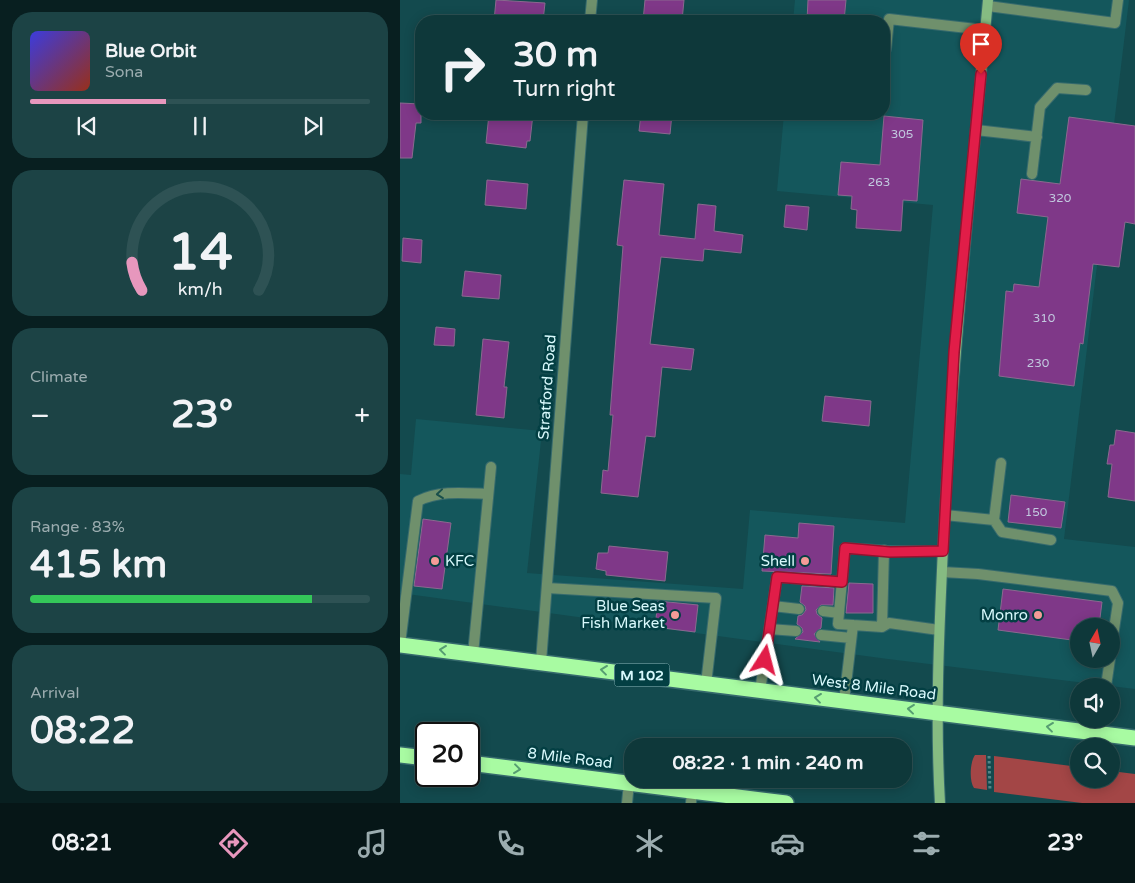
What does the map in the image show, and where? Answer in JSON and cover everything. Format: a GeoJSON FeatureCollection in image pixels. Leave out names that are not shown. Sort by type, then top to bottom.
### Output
{"type":"FeatureCollection","features":[{"type":"Feature","properties":{"kind":"highway","name":"West 8 Mile Road"},"geometry":{"type":"LineString","coordinates":[[400,645],[844,702],[1070,723]]}},
{"type":"Feature","properties":{"kind":"highway","name":"West 8 Mile Road"},"geometry":{"type":"LineString","coordinates":[[1107,728],[1135,738]]}},
{"type":"Feature","properties":{"kind":"highway"},"geometry":{"type":"LineString","coordinates":[[400,755],[415,757]]}},
{"type":"Feature","properties":{"kind":"highway","name":"8 Mile Road"},"geometry":{"type":"LineString","coordinates":[[480,764],[624,782]]}},
{"type":"Feature","properties":{"kind":"highway","name":"8 Mile Road"},"geometry":{"type":"LineString","coordinates":[[651,788],[691,797],[786,803]]}},
{"type":"Feature","properties":{"kind":"street"},"geometry":{"type":"LineString","coordinates":[[591,15],[592,0]]}},
{"type":"Feature","properties":{"kind":"street"},"geometry":{"type":"LineString","coordinates":[[940,803],[939,630],[954,352],[988,3],[1115,23],[1118,0]]}},
{"type":"Feature","properties":{"kind":"street"},"geometry":{"type":"LineString","coordinates":[[890,19],[985,30]]}},
{"type":"Feature","properties":{"kind":"street"},"geometry":{"type":"LineString","coordinates":[[1032,174],[1040,107],[1057,88],[1086,90]]}},
{"type":"Feature","properties":{"kind":"street","name":"Stratford Road"},"geometry":{"type":"LineString","coordinates":[[541,662],[583,120]]}},
{"type":"Feature","properties":{"kind":"street"},"geometry":{"type":"LineString","coordinates":[[976,130],[1037,137]]}},
{"type":"Feature","properties":{"kind":"street"},"geometry":{"type":"LineString","coordinates":[[1001,463],[994,520],[1002,532],[1052,540]]}},
{"type":"Feature","properties":{"kind":"street"},"geometry":{"type":"LineString","coordinates":[[472,654],[491,467]]}},
{"type":"Feature","properties":{"kind":"street"},"geometry":{"type":"LineString","coordinates":[[400,645],[418,501],[432,494],[488,494]]}},
{"type":"Feature","properties":{"kind":"street"},"geometry":{"type":"LineString","coordinates":[[945,515],[994,520]]}},
{"type":"Feature","properties":{"kind":"street"},"geometry":{"type":"LineString","coordinates":[[939,630],[889,623],[882,627],[838,624],[845,548],[943,551]]}},
{"type":"Feature","properties":{"kind":"street"},"geometry":{"type":"LineString","coordinates":[[882,627],[884,550]]}},
{"type":"Feature","properties":{"kind":"street"},"geometry":{"type":"LineString","coordinates":[[942,572],[978,574],[1112,591],[1118,603],[1116,618]]}},
{"type":"Feature","properties":{"kind":"street"},"geometry":{"type":"LineString","coordinates":[[760,691],[777,577],[842,582]]}},
{"type":"Feature","properties":{"kind":"street"},"geometry":{"type":"LineString","coordinates":[[547,588],[716,598],[706,684]]}},
{"type":"Feature","properties":{"kind":"street"},"geometry":{"type":"LineString","coordinates":[[773,606],[799,609]]}},
{"type":"Feature","properties":{"kind":"street"},"geometry":{"type":"LineString","coordinates":[[823,611],[839,613]]}},
{"type":"Feature","properties":{"kind":"street"},"geometry":{"type":"LineString","coordinates":[[844,702],[853,625]]}},
{"type":"Feature","properties":{"kind":"street"},"geometry":{"type":"LineString","coordinates":[[770,629],[796,631]]}},
{"type":"Feature","properties":{"kind":"street"},"geometry":{"type":"LineString","coordinates":[[821,635],[851,638]]}},
{"type":"Feature","properties":{"kind":"street"},"geometry":{"type":"LineString","coordinates":[[627,803],[628,788]]}},
{"type":"Feature","properties":{"kind":"path"},"geometry":{"type":"LineString","coordinates":[[989,756],[990,791]]}},
{"type":"Feature","properties":{"kind":"shaded area"},"geometry":{"type":"Polygon","coordinates":[[[795,0],[1129,0],[1064,539],[1135,547],[1135,689],[1120,687],[1120,678],[1070,678],[1070,681],[888,659],[400,593],[400,474],[411,475],[416,419],[542,431],[527,573],[743,589],[750,510],[905,523],[933,205],[777,191],[783,120],[890,120],[890,15],[794,15],[795,0]]]}},
{"type":"Feature","properties":{"kind":"shaded area"},"geometry":{"type":"Polygon","coordinates":[[[975,755],[986,755],[987,790],[974,788],[972,785],[971,767],[975,755]]]}},
{"type":"Feature","properties":{"kind":"shaded area"},"geometry":{"type":"Polygon","coordinates":[[[994,756],[1070,766],[1070,788],[1120,788],[1120,772],[1135,774],[1135,803],[1082,803],[994,792],[994,756]]]}},
{"type":"Feature","properties":{"kind":"building"},"geometry":{"type":"Polygon","coordinates":[[[496,0],[545,3],[544,15],[495,15],[496,0]]]}},
{"type":"Feature","properties":{"kind":"building"},"geometry":{"type":"Polygon","coordinates":[[[645,0],[684,0],[683,15],[644,15],[645,0]]]}},
{"type":"Feature","properties":{"kind":"building"},"geometry":{"type":"Polygon","coordinates":[[[808,0],[846,0],[845,15],[807,15],[808,0]]]}},
{"type":"Feature","properties":{"kind":"building"},"geometry":{"type":"Polygon","coordinates":[[[400,103],[415,104],[415,120],[421,120],[421,123],[416,123],[412,158],[400,158],[400,103]]]}},
{"type":"Feature","properties":{"kind":"building"},"geometry":{"type":"Polygon","coordinates":[[[890,117],[923,120],[917,201],[903,200],[901,231],[856,228],[857,210],[851,209],[852,196],[838,195],[841,162],[880,165],[884,120],[890,120],[890,117]]]}},
{"type":"Feature","properties":{"kind":"building"},"geometry":{"type":"Polygon","coordinates":[[[1069,117],[1135,126],[1135,224],[1125,222],[1119,267],[1093,264],[1083,344],[1080,343],[1074,386],[999,376],[1006,291],[1013,292],[1014,284],[1039,287],[1048,217],[1017,213],[1021,179],[1060,184],[1069,117]]]}},
{"type":"Feature","properties":{"kind":"building"},"geometry":{"type":"Polygon","coordinates":[[[488,120],[532,120],[530,141],[527,141],[526,148],[486,143],[488,120]]]}},
{"type":"Feature","properties":{"kind":"building"},"geometry":{"type":"Polygon","coordinates":[[[640,120],[671,120],[670,134],[639,131],[640,120]]]}},
{"type":"Feature","properties":{"kind":"building"},"geometry":{"type":"Polygon","coordinates":[[[487,180],[528,184],[526,209],[485,205],[487,180]]]}},
{"type":"Feature","properties":{"kind":"building"},"geometry":{"type":"Polygon","coordinates":[[[624,180],[664,184],[659,235],[695,239],[698,204],[716,206],[714,231],[743,235],[741,253],[704,249],[703,261],[661,257],[650,344],[694,349],[691,370],[662,367],[655,437],[646,436],[638,497],[601,493],[603,470],[608,471],[613,415],[610,415],[623,246],[617,245],[624,180]]]}},
{"type":"Feature","properties":{"kind":"building"},"geometry":{"type":"Polygon","coordinates":[[[786,205],[809,207],[807,230],[784,227],[786,205]]]}},
{"type":"Feature","properties":{"kind":"building"},"geometry":{"type":"Polygon","coordinates":[[[403,238],[422,240],[421,263],[402,261],[403,238]]]}},
{"type":"Feature","properties":{"kind":"building"},"geometry":{"type":"Polygon","coordinates":[[[465,271],[501,275],[499,299],[462,296],[465,271]]]}},
{"type":"Feature","properties":{"kind":"building"},"geometry":{"type":"Polygon","coordinates":[[[436,327],[455,329],[454,346],[434,345],[436,327]]]}},
{"type":"Feature","properties":{"kind":"building"},"geometry":{"type":"Polygon","coordinates":[[[483,339],[509,342],[504,387],[507,387],[504,418],[476,415],[483,339]]]}},
{"type":"Feature","properties":{"kind":"building"},"geometry":{"type":"Polygon","coordinates":[[[825,396],[871,401],[869,426],[822,421],[825,396]]]}},
{"type":"Feature","properties":{"kind":"building"},"geometry":{"type":"Polygon","coordinates":[[[1116,430],[1135,433],[1135,501],[1108,497],[1112,464],[1107,464],[1110,445],[1114,445],[1116,430]]]}},
{"type":"Feature","properties":{"kind":"building"},"geometry":{"type":"Polygon","coordinates":[[[1011,495],[1065,502],[1061,528],[1008,522],[1011,495]]]}},
{"type":"Feature","properties":{"kind":"building"},"geometry":{"type":"Polygon","coordinates":[[[423,519],[451,523],[442,589],[414,586],[423,519]]]}},
{"type":"Feature","properties":{"kind":"building"},"geometry":{"type":"Polygon","coordinates":[[[799,523],[834,526],[831,574],[762,571],[765,535],[798,538],[799,523]]]}},
{"type":"Feature","properties":{"kind":"building"},"geometry":{"type":"Polygon","coordinates":[[[609,546],[668,552],[665,581],[606,575],[606,571],[596,569],[598,553],[608,553],[609,546]]]}},
{"type":"Feature","properties":{"kind":"building"},"geometry":{"type":"Polygon","coordinates":[[[849,583],[873,584],[873,613],[846,613],[849,583]]]}},
{"type":"Feature","properties":{"kind":"building"},"geometry":{"type":"Polygon","coordinates":[[[802,586],[834,588],[833,605],[821,605],[816,610],[817,614],[822,618],[821,628],[814,634],[820,642],[795,639],[803,632],[802,628],[797,624],[798,616],[802,615],[806,610],[805,606],[800,602],[802,586]]]}},
{"type":"Feature","properties":{"kind":"building"},"geometry":{"type":"Polygon","coordinates":[[[1003,589],[1102,602],[1100,618],[1070,618],[1070,640],[998,630],[1003,589]]]}},
{"type":"Feature","properties":{"kind":"building"},"geometry":{"type":"Polygon","coordinates":[[[658,601],[698,605],[695,632],[655,627],[658,601]]]}},
{"type":"Feature","properties":{"kind":"place","name":"KFC"},"geometry":{"type":"Point","coordinates":[435,561]}},
{"type":"Feature","properties":{"kind":"place","name":"Shell"},"geometry":{"type":"Point","coordinates":[805,561]}},
{"type":"Feature","properties":{"kind":"place","name":"Blue Seas Fish Market"},"geometry":{"type":"Point","coordinates":[675,615]}},
{"type":"Feature","properties":{"kind":"place","name":"Monro"},"geometry":{"type":"Point","coordinates":[1038,615]}},
{"type":"Feature","properties":{"kind":"route"},"geometry":{"type":"LineString","coordinates":[[765,660],[777,577],[842,582],[845,548],[890,552],[943,551],[954,352],[981,74]]}}]}
